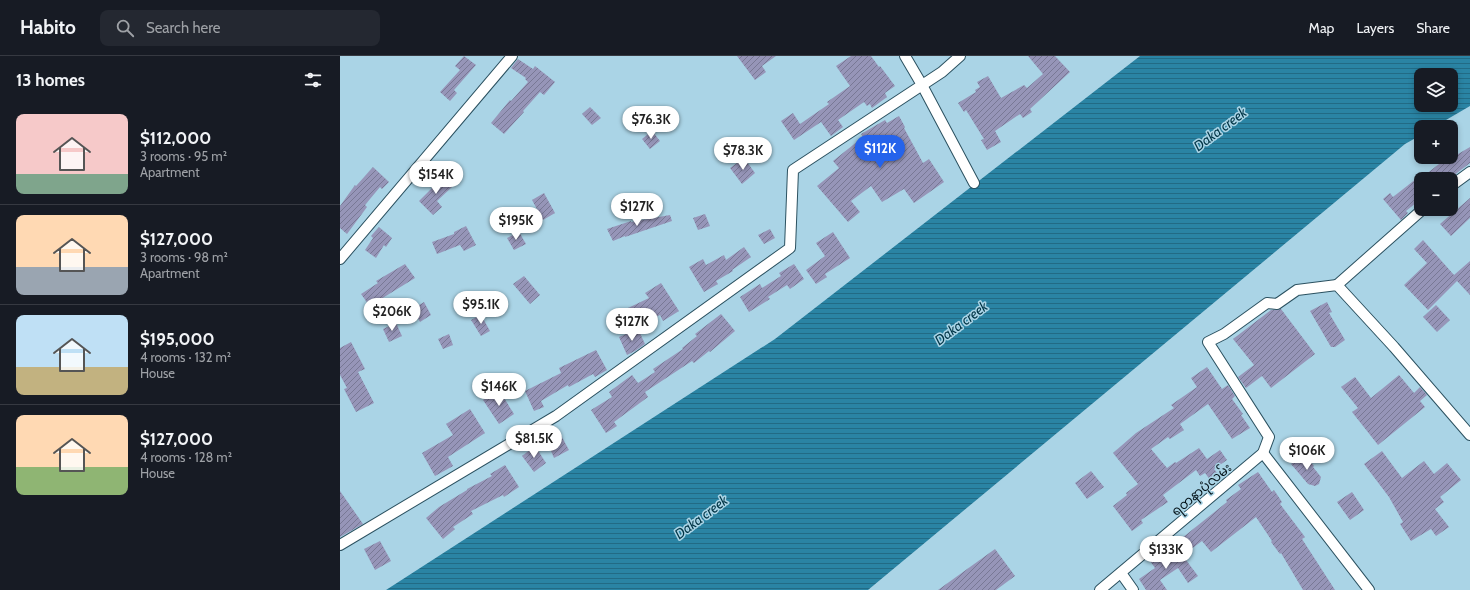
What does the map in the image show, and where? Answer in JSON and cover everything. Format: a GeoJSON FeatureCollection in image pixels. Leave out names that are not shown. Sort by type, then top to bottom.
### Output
{"type":"FeatureCollection","features":[{"type":"Feature","properties":{"kind":"street"},"geometry":{"type":"LineString","coordinates":[[340,259],[512,56]]}},
{"type":"Feature","properties":{"kind":"street"},"geometry":{"type":"LineString","coordinates":[[905,56],[974,183]]}},
{"type":"Feature","properties":{"kind":"street"},"geometry":{"type":"LineString","coordinates":[[340,545],[556,416],[790,248],[793,170],[942,72],[960,56]]}},
{"type":"Feature","properties":{"kind":"street"},"geometry":{"type":"LineString","coordinates":[[1458,181],[1470,172]]}},
{"type":"Feature","properties":{"kind":"street"},"geometry":{"type":"LineString","coordinates":[[1368,590],[1263,453],[1270,437],[1208,342],[1224,334],[1267,303],[1277,304],[1297,290],[1336,286],[1415,216]]}},
{"type":"Feature","properties":{"kind":"street"},"geometry":{"type":"LineString","coordinates":[[1336,286],[1394,347],[1470,435]]}},
{"type":"Feature","properties":{"kind":"street","name":"ရတနာပုံလမ်း"},"geometry":{"type":"LineString","coordinates":[[1100,590],[1263,453]]}},
{"type":"Feature","properties":{"kind":"street"},"geometry":{"type":"LineString","coordinates":[[1121,573],[1133,590]]}},
{"type":"Feature","properties":{"kind":"water","name":"Daka creek"},"geometry":{"type":"Polygon","coordinates":[[[1140,56],[1470,56],[1470,106],[1446,120],[1414,120],[1414,139],[1405,144],[868,590],[386,590],[775,339],[1140,56]]]}},
{"type":"Feature","properties":{"kind":"building"},"geometry":{"type":"Polygon","coordinates":[[[464,56],[476,65],[454,90],[457,93],[450,101],[440,92],[460,70],[455,66],[464,56]]]}},
{"type":"Feature","properties":{"kind":"building"},"geometry":{"type":"Polygon","coordinates":[[[737,56],[776,56],[762,66],[766,72],[755,80],[737,56]]]}},
{"type":"Feature","properties":{"kind":"building"},"geometry":{"type":"Polygon","coordinates":[[[851,56],[871,56],[895,86],[885,93],[887,97],[872,108],[870,104],[867,106],[864,102],[838,120],[843,127],[831,136],[821,122],[794,140],[781,121],[793,113],[800,124],[829,104],[827,102],[850,86],[836,66],[851,56]]]}},
{"type":"Feature","properties":{"kind":"building"},"geometry":{"type":"Polygon","coordinates":[[[1028,56],[1055,56],[1070,72],[1030,109],[1032,112],[1023,118],[1020,114],[995,131],[1001,142],[987,150],[981,140],[984,139],[966,110],[964,112],[958,103],[976,92],[975,90],[980,87],[977,82],[988,76],[1001,98],[1024,85],[1027,88],[1043,74],[1028,56]]]}},
{"type":"Feature","properties":{"kind":"building"},"geometry":{"type":"Polygon","coordinates":[[[518,59],[533,69],[535,66],[555,82],[544,95],[540,92],[504,134],[491,123],[510,100],[511,101],[528,82],[525,79],[526,78],[511,68],[518,59]]]}},
{"type":"Feature","properties":{"kind":"building"},"geometry":{"type":"Polygon","coordinates":[[[590,107],[601,118],[592,125],[582,114],[590,107]]]}},
{"type":"Feature","properties":{"kind":"building"},"geometry":{"type":"Polygon","coordinates":[[[899,116],[923,163],[929,159],[944,182],[914,203],[904,189],[882,202],[871,186],[851,201],[860,212],[848,222],[817,186],[839,168],[833,161],[863,137],[861,134],[885,120],[887,123],[899,116]]]}},
{"type":"Feature","properties":{"kind":"building"},"geometry":{"type":"Polygon","coordinates":[[[652,131],[660,141],[650,149],[642,139],[652,131]]]}},
{"type":"Feature","properties":{"kind":"building"},"geometry":{"type":"Polygon","coordinates":[[[1470,147],[1470,163],[1458,172],[1429,172],[1439,164],[1458,164],[1458,154],[1470,147]]]}},
{"type":"Feature","properties":{"kind":"building"},"geometry":{"type":"Polygon","coordinates":[[[744,158],[755,173],[742,184],[730,168],[744,158]]]}},
{"type":"Feature","properties":{"kind":"building"},"geometry":{"type":"Polygon","coordinates":[[[373,167],[389,182],[382,189],[380,187],[365,205],[367,207],[347,234],[340,228],[340,206],[355,185],[356,186],[373,167]]]}},
{"type":"Feature","properties":{"kind":"building"},"geometry":{"type":"Polygon","coordinates":[[[443,176],[452,187],[437,201],[442,207],[433,215],[419,201],[432,188],[431,186],[443,176]]]}},
{"type":"Feature","properties":{"kind":"building"},"geometry":{"type":"Polygon","coordinates":[[[1414,180],[1414,205],[1406,211],[1408,213],[1401,220],[1383,199],[1390,193],[1393,197],[1414,180]]]}},
{"type":"Feature","properties":{"kind":"building"},"geometry":{"type":"Polygon","coordinates":[[[544,193],[555,213],[543,220],[532,200],[544,193]]]}},
{"type":"Feature","properties":{"kind":"building"},"geometry":{"type":"Polygon","coordinates":[[[1470,198],[1470,218],[1451,236],[1440,224],[1449,216],[1458,216],[1458,208],[1470,198]]]}},
{"type":"Feature","properties":{"kind":"building"},"geometry":{"type":"Polygon","coordinates":[[[705,214],[710,226],[698,230],[693,218],[705,214]]]}},
{"type":"Feature","properties":{"kind":"building"},"geometry":{"type":"Polygon","coordinates":[[[670,215],[672,221],[613,241],[607,229],[631,221],[670,215]]]}},
{"type":"Feature","properties":{"kind":"building"},"geometry":{"type":"Polygon","coordinates":[[[466,226],[476,245],[464,251],[460,245],[437,254],[432,242],[454,234],[454,232],[466,226]]]}},
{"type":"Feature","properties":{"kind":"building"},"geometry":{"type":"Polygon","coordinates":[[[379,227],[392,238],[386,247],[384,245],[376,258],[365,250],[373,238],[371,236],[379,227]]]}},
{"type":"Feature","properties":{"kind":"building"},"geometry":{"type":"Polygon","coordinates":[[[770,229],[775,238],[764,244],[758,235],[770,229]]]}},
{"type":"Feature","properties":{"kind":"building"},"geometry":{"type":"Polygon","coordinates":[[[519,232],[526,244],[514,250],[507,238],[519,232]]]}},
{"type":"Feature","properties":{"kind":"building"},"geometry":{"type":"Polygon","coordinates":[[[833,232],[850,258],[825,274],[827,277],[816,284],[806,270],[825,256],[816,243],[833,232]]]}},
{"type":"Feature","properties":{"kind":"building"},"geometry":{"type":"Polygon","coordinates":[[[1423,240],[1454,275],[1470,261],[1470,295],[1457,281],[1428,310],[1404,285],[1427,263],[1414,249],[1423,240]]]}},
{"type":"Feature","properties":{"kind":"building"},"geometry":{"type":"Polygon","coordinates":[[[744,247],[751,257],[732,270],[733,271],[716,281],[718,284],[704,292],[689,267],[703,259],[706,265],[724,255],[726,260],[744,247]]]}},
{"type":"Feature","properties":{"kind":"building"},"geometry":{"type":"Polygon","coordinates":[[[405,264],[415,278],[381,299],[382,301],[371,308],[361,294],[378,283],[376,281],[405,264]]]}},
{"type":"Feature","properties":{"kind":"building"},"geometry":{"type":"Polygon","coordinates":[[[794,264],[804,279],[790,289],[787,285],[768,297],[770,299],[749,312],[740,297],[760,284],[762,288],[781,276],[779,273],[794,264]]]}},
{"type":"Feature","properties":{"kind":"building"},"geometry":{"type":"Polygon","coordinates":[[[524,276],[540,295],[530,304],[513,284],[524,276]]]}},
{"type":"Feature","properties":{"kind":"building"},"geometry":{"type":"Polygon","coordinates":[[[661,283],[679,311],[663,321],[660,315],[637,326],[628,308],[649,298],[645,293],[661,283]]]}},
{"type":"Feature","properties":{"kind":"building"},"geometry":{"type":"Polygon","coordinates":[[[424,302],[431,315],[420,322],[413,309],[424,302]]]}},
{"type":"Feature","properties":{"kind":"building"},"geometry":{"type":"Polygon","coordinates":[[[1327,302],[1332,312],[1329,313],[1345,340],[1335,347],[1331,347],[1310,311],[1327,302]]]}},
{"type":"Feature","properties":{"kind":"building"},"geometry":{"type":"Polygon","coordinates":[[[1436,305],[1450,320],[1437,332],[1423,317],[1436,305]]]}},
{"type":"Feature","properties":{"kind":"building"},"geometry":{"type":"Polygon","coordinates":[[[1281,309],[1315,354],[1271,388],[1262,376],[1246,388],[1238,377],[1254,365],[1233,339],[1271,310],[1281,309]]]}},
{"type":"Feature","properties":{"kind":"building"},"geometry":{"type":"Polygon","coordinates":[[[721,314],[735,331],[694,363],[692,361],[645,392],[648,397],[614,422],[617,426],[606,433],[591,410],[612,397],[609,392],[632,375],[638,383],[655,372],[653,369],[683,349],[682,348],[697,336],[695,334],[721,314]]]}},
{"type":"Feature","properties":{"kind":"building"},"geometry":{"type":"Polygon","coordinates":[[[481,315],[490,331],[481,336],[471,320],[481,315]]]}},
{"type":"Feature","properties":{"kind":"building"},"geometry":{"type":"Polygon","coordinates":[[[396,323],[402,336],[389,342],[383,329],[396,323]]]}},
{"type":"Feature","properties":{"kind":"building"},"geometry":{"type":"Polygon","coordinates":[[[638,329],[645,344],[627,355],[619,337],[638,329]]]}},
{"type":"Feature","properties":{"kind":"building"},"geometry":{"type":"Polygon","coordinates":[[[449,334],[453,345],[443,349],[438,339],[449,334]]]}},
{"type":"Feature","properties":{"kind":"building"},"geometry":{"type":"Polygon","coordinates":[[[351,342],[365,369],[358,372],[374,403],[356,412],[344,389],[347,388],[340,375],[340,348],[351,342]]]}},
{"type":"Feature","properties":{"kind":"building"},"geometry":{"type":"Polygon","coordinates":[[[596,350],[607,370],[595,377],[593,374],[569,387],[568,385],[541,401],[544,407],[534,411],[525,391],[561,373],[559,368],[596,350]]]}},
{"type":"Feature","properties":{"kind":"building"},"geometry":{"type":"Polygon","coordinates":[[[1207,367],[1222,389],[1228,385],[1235,396],[1232,399],[1243,414],[1241,415],[1250,428],[1232,439],[1208,404],[1180,424],[1184,430],[1170,439],[1168,437],[1151,449],[1167,468],[1199,448],[1207,459],[1220,450],[1227,460],[1214,469],[1219,475],[1211,481],[1205,473],[1200,476],[1196,470],[1163,495],[1168,502],[1141,520],[1143,523],[1132,531],[1113,506],[1138,484],[1113,453],[1136,433],[1174,408],[1171,405],[1197,387],[1191,378],[1207,367]]]}},
{"type":"Feature","properties":{"kind":"building"},"geometry":{"type":"Polygon","coordinates":[[[1399,375],[1414,393],[1420,387],[1427,395],[1420,401],[1425,407],[1378,445],[1352,412],[1358,408],[1341,387],[1355,377],[1371,398],[1399,375]]]}},
{"type":"Feature","properties":{"kind":"building"},"geometry":{"type":"Polygon","coordinates":[[[499,390],[514,414],[499,424],[483,400],[499,390]]]}},
{"type":"Feature","properties":{"kind":"building"},"geometry":{"type":"Polygon","coordinates":[[[470,409],[485,433],[448,457],[453,466],[435,476],[422,453],[453,435],[446,424],[470,409]]]}},
{"type":"Feature","properties":{"kind":"building"},"geometry":{"type":"Polygon","coordinates":[[[558,430],[569,450],[554,458],[545,437],[558,430]]]}},
{"type":"Feature","properties":{"kind":"building"},"geometry":{"type":"Polygon","coordinates":[[[535,446],[546,463],[534,472],[522,456],[535,446]]]}},
{"type":"Feature","properties":{"kind":"building"},"geometry":{"type":"Polygon","coordinates":[[[1382,451],[1402,478],[1424,461],[1434,474],[1447,463],[1461,480],[1440,497],[1444,502],[1435,509],[1449,527],[1436,536],[1431,529],[1411,541],[1400,524],[1403,522],[1389,497],[1364,464],[1382,451]]]}},
{"type":"Feature","properties":{"kind":"building"},"geometry":{"type":"Polygon","coordinates":[[[1304,454],[1321,477],[1319,484],[1315,486],[1308,484],[1291,464],[1304,454]]]}},
{"type":"Feature","properties":{"kind":"building"},"geometry":{"type":"Polygon","coordinates":[[[505,465],[519,487],[504,497],[503,495],[471,511],[473,514],[453,527],[455,529],[443,539],[426,518],[439,507],[467,489],[492,476],[490,474],[505,465]]]}},
{"type":"Feature","properties":{"kind":"building"},"geometry":{"type":"Polygon","coordinates":[[[1091,471],[1104,487],[1087,499],[1075,483],[1091,471]]]}},
{"type":"Feature","properties":{"kind":"building"},"geometry":{"type":"Polygon","coordinates":[[[1258,472],[1272,492],[1274,490],[1282,502],[1280,504],[1305,537],[1302,539],[1335,590],[1303,590],[1281,553],[1280,554],[1271,542],[1272,541],[1256,517],[1211,552],[1202,541],[1190,550],[1182,538],[1241,489],[1238,485],[1258,472]]]}},
{"type":"Feature","properties":{"kind":"building"},"geometry":{"type":"Polygon","coordinates":[[[340,491],[363,524],[340,537],[340,491]]]}},
{"type":"Feature","properties":{"kind":"building"},"geometry":{"type":"Polygon","coordinates":[[[1352,492],[1364,510],[1350,520],[1337,502],[1352,492]]]}},
{"type":"Feature","properties":{"kind":"building"},"geometry":{"type":"Polygon","coordinates":[[[380,541],[391,561],[375,570],[364,549],[380,541]]]}},
{"type":"Feature","properties":{"kind":"building"},"geometry":{"type":"Polygon","coordinates":[[[1177,548],[1198,576],[1188,583],[1178,568],[1160,580],[1167,590],[1146,590],[1139,579],[1155,568],[1148,558],[1159,549],[1165,557],[1177,548]]]}},
{"type":"Feature","properties":{"kind":"building"},"geometry":{"type":"Polygon","coordinates":[[[995,549],[1015,576],[996,590],[938,590],[995,549]]]}}]}
